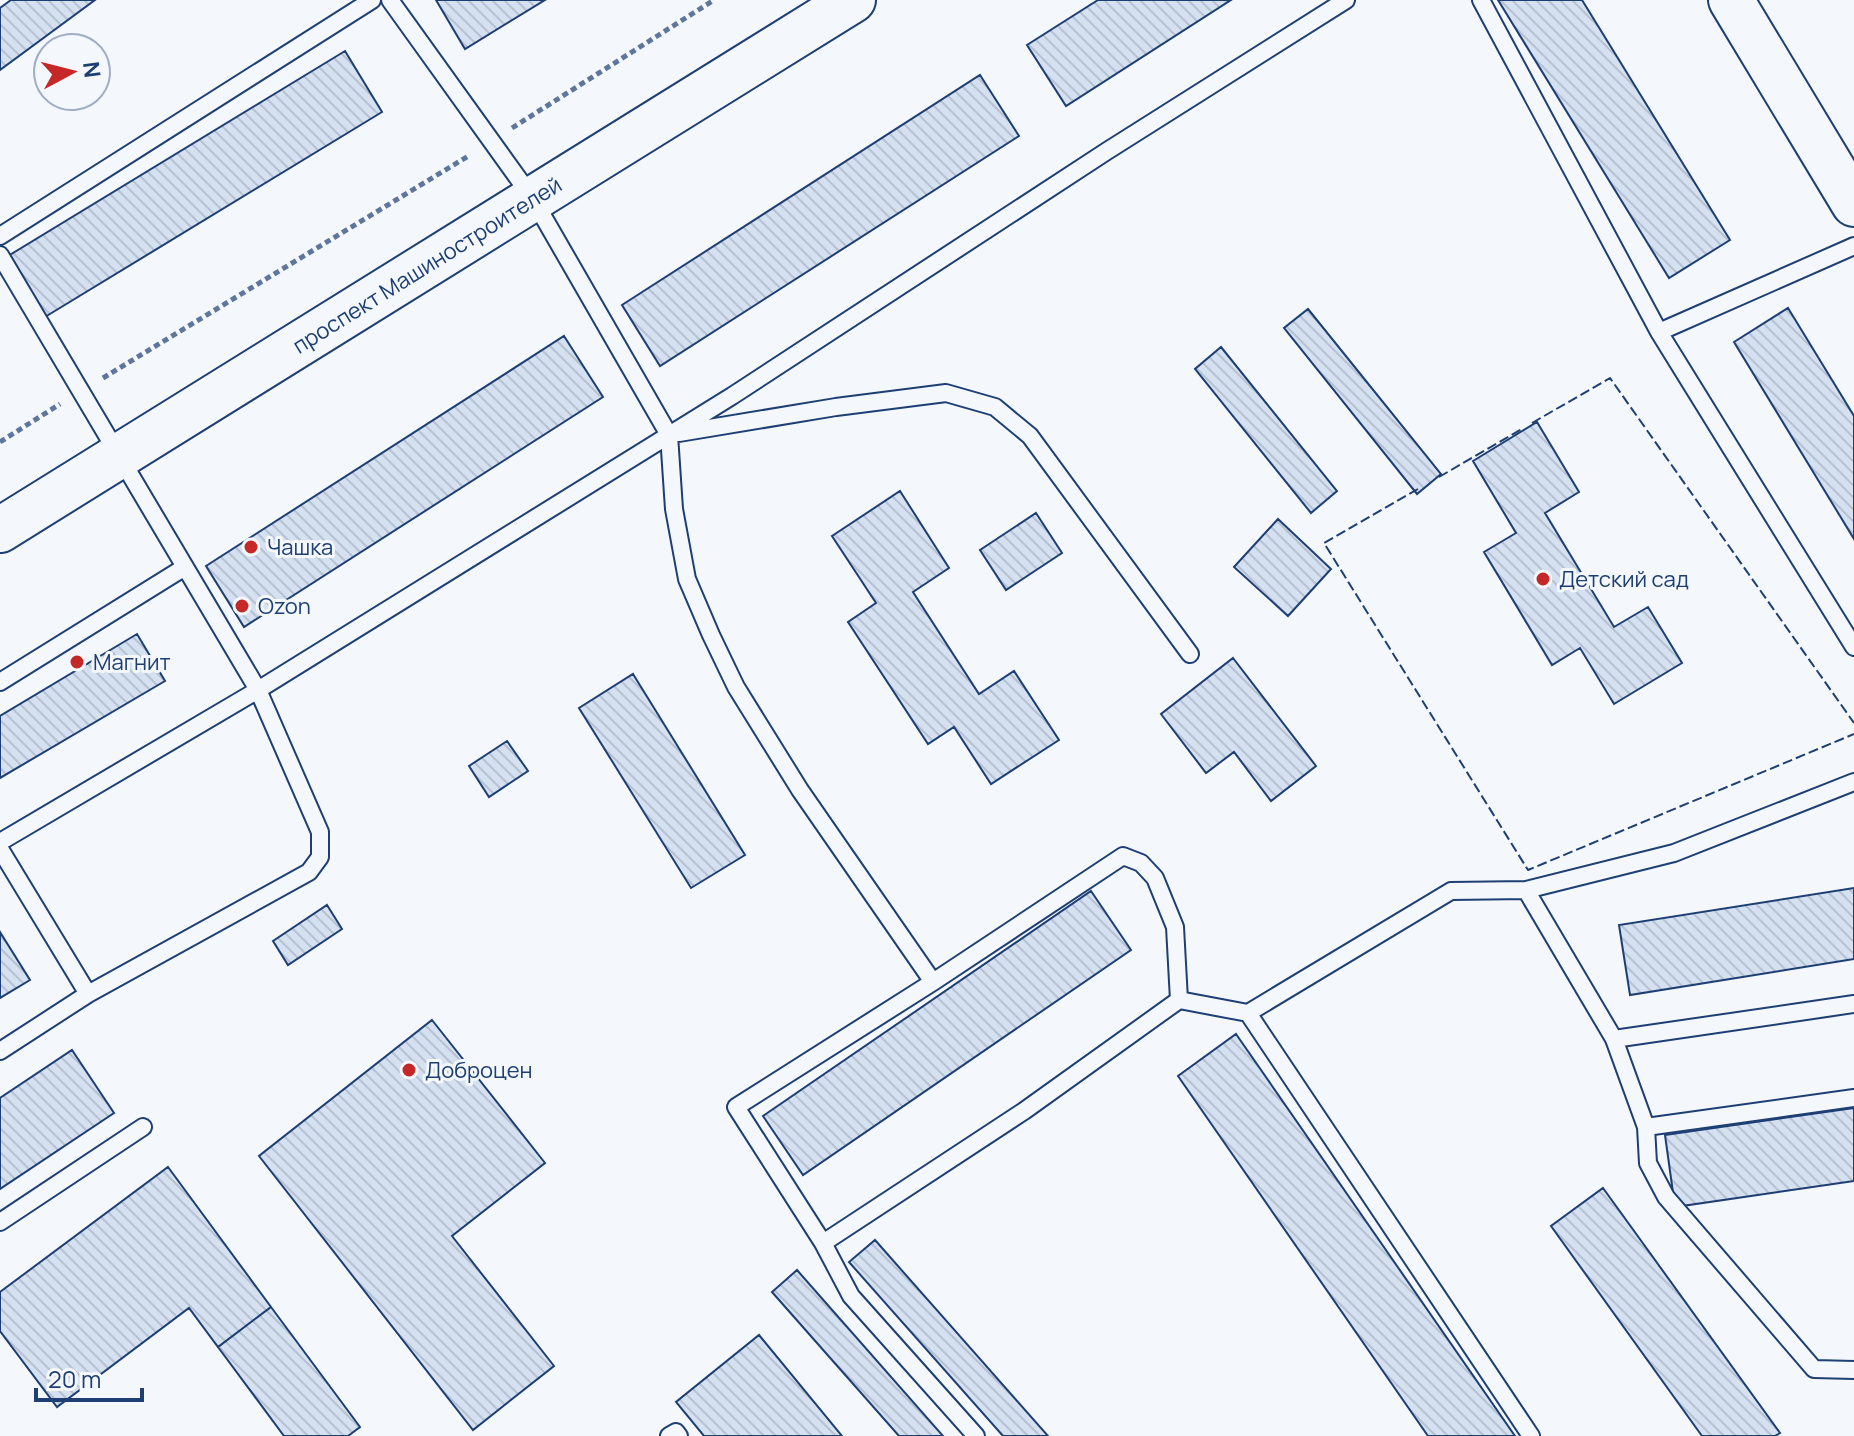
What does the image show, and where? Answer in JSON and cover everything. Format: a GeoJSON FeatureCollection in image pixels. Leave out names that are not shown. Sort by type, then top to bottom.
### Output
{"type":"FeatureCollection","features":[{"type":"Feature","properties":{"kind":"main road","name":"проспект Машиностроителей"},"geometry":{"type":"LineString","coordinates":[[0,530],[853,0]]}},
{"type":"Feature","properties":{"kind":"main road"},"geometry":{"type":"LineString","coordinates":[[1731,0],[1838,163],[1854,204]]}},
{"type":"Feature","properties":{"kind":"lane"},"geometry":{"type":"LineString","coordinates":[[0,236],[372,0]]}},
{"type":"Feature","properties":{"kind":"lane"},"geometry":{"type":"LineString","coordinates":[[390,0],[533,199],[669,435],[674,509],[687,579],[736,687],[800,790],[933,982]]}},
{"type":"Feature","properties":{"kind":"lane"},"geometry":{"type":"LineString","coordinates":[[0,842],[258,690],[669,435],[1346,0]]}},
{"type":"Feature","properties":{"kind":"lane"},"geometry":{"type":"LineString","coordinates":[[1481,0],[1659,332],[1854,647]]}},
{"type":"Feature","properties":{"kind":"lane"},"geometry":{"type":"LineString","coordinates":[[1659,332],[1854,246]]}},
{"type":"Feature","properties":{"kind":"lane"},"geometry":{"type":"LineString","coordinates":[[0,255],[258,690],[320,832],[320,857],[309,872],[88,994],[0,1051]]}},
{"type":"Feature","properties":{"kind":"lane"},"geometry":{"type":"LineString","coordinates":[[669,435],[836,407],[946,393],[995,407],[1030,436],[1190,654]]}},
{"type":"Feature","properties":{"kind":"lane"},"geometry":{"type":"LineString","coordinates":[[0,682],[185,567]]}},
{"type":"Feature","properties":{"kind":"lane"},"geometry":{"type":"LineString","coordinates":[[823,1243],[1024,1111],[1179,1000],[1248,1013],[1451,891],[1526,890],[1674,853],[1854,782]]}},
{"type":"Feature","properties":{"kind":"lane"},"geometry":{"type":"LineString","coordinates":[[0,849],[88,994]]}},
{"type":"Feature","properties":{"kind":"lane"},"geometry":{"type":"LineString","coordinates":[[976,1436],[851,1296],[823,1243],[736,1107],[1123,856],[1141,863],[1155,878],[1175,927],[1179,1000]]}},
{"type":"Feature","properties":{"kind":"lane"},"geometry":{"type":"LineString","coordinates":[[1526,890],[1614,1039],[1646,1127],[1648,1163],[1666,1197],[1814,1369],[1854,1370]]}},
{"type":"Feature","properties":{"kind":"lane"},"geometry":{"type":"LineString","coordinates":[[1614,1039],[1854,1004]]}},
{"type":"Feature","properties":{"kind":"lane"},"geometry":{"type":"LineString","coordinates":[[1248,1013],[1531,1436]]}},
{"type":"Feature","properties":{"kind":"lane"},"geometry":{"type":"LineString","coordinates":[[1646,1127],[1854,1098]]}},
{"type":"Feature","properties":{"kind":"lane"},"geometry":{"type":"LineString","coordinates":[[0,1222],[143,1127]]}},
{"type":"Feature","properties":{"kind":"lane"},"geometry":{"type":"LineString","coordinates":[[669,1436],[676,1432],[679,1436]]}},
{"type":"Feature","properties":{"kind":"path"},"geometry":{"type":"LineString","coordinates":[[0,442],[492,141],[714,0]]}},
{"type":"Feature","properties":{"kind":"building"},"geometry":{"type":"Polygon","coordinates":[[[11,0],[95,0],[52,32],[32,32],[32,46],[0,70],[0,8],[11,0]]]}},
{"type":"Feature","properties":{"kind":"building"},"geometry":{"type":"Polygon","coordinates":[[[436,0],[545,0],[465,49],[436,0]]]}},
{"type":"Feature","properties":{"kind":"building"},"geometry":{"type":"Polygon","coordinates":[[[1098,0],[1231,0],[1066,106],[1027,45],[1098,0]]]}},
{"type":"Feature","properties":{"kind":"building"},"geometry":{"type":"Polygon","coordinates":[[[1498,0],[1582,0],[1730,240],[1669,278],[1498,0]]]}},
{"type":"Feature","properties":{"kind":"building"},"geometry":{"type":"Polygon","coordinates":[[[345,51],[382,112],[45,317],[8,256],[345,51]]]}},
{"type":"Feature","properties":{"kind":"building"},"geometry":{"type":"Polygon","coordinates":[[[980,75],[1019,136],[660,366],[622,305],[980,75]]]}},
{"type":"Feature","properties":{"kind":"building"},"geometry":{"type":"Polygon","coordinates":[[[1788,308],[1854,416],[1854,539],[1734,342],[1788,308]]]}},
{"type":"Feature","properties":{"kind":"building"},"geometry":{"type":"Polygon","coordinates":[[[1308,309],[1441,474],[1417,494],[1284,328],[1308,309]]]}},
{"type":"Feature","properties":{"kind":"building"},"geometry":{"type":"Polygon","coordinates":[[[564,336],[603,397],[244,627],[206,566],[564,336]]]}},
{"type":"Feature","properties":{"kind":"building"},"geometry":{"type":"Polygon","coordinates":[[[1221,347],[1337,491],[1311,513],[1195,369],[1221,347]]]}},
{"type":"Feature","properties":{"kind":"building","name":"Детский сад"},"geometry":{"type":"Polygon","coordinates":[[[1537,422],[1579,492],[1545,513],[1614,627],[1648,607],[1682,663],[1614,704],[1580,648],[1552,665],[1484,552],[1516,533],[1473,461],[1537,422]]]}},
{"type":"Feature","properties":{"kind":"building"},"geometry":{"type":"Polygon","coordinates":[[[900,491],[949,568],[913,592],[979,694],[1014,671],[1059,740],[991,784],[954,727],[928,744],[848,622],[876,603],[832,536],[900,491]]]}},
{"type":"Feature","properties":{"kind":"building"},"geometry":{"type":"Polygon","coordinates":[[[1036,513],[1062,553],[1006,590],[980,550],[1036,513]]]}},
{"type":"Feature","properties":{"kind":"building"},"geometry":{"type":"Polygon","coordinates":[[[1278,519],[1331,569],[1288,616],[1234,567],[1278,519]]]}},
{"type":"Feature","properties":{"kind":"building"},"geometry":{"type":"Polygon","coordinates":[[[137,634],[165,681],[0,778],[0,716],[137,634]]]}},
{"type":"Feature","properties":{"kind":"building"},"geometry":{"type":"Polygon","coordinates":[[[1233,658],[1316,766],[1271,801],[1234,752],[1206,773],[1161,714],[1233,658]]]}},
{"type":"Feature","properties":{"kind":"building"},"geometry":{"type":"Polygon","coordinates":[[[633,674],[745,855],[691,888],[579,708],[633,674]]]}},
{"type":"Feature","properties":{"kind":"building"},"geometry":{"type":"Polygon","coordinates":[[[507,741],[528,771],[489,797],[469,766],[507,741]]]}},
{"type":"Feature","properties":{"kind":"building"},"geometry":{"type":"Polygon","coordinates":[[[1854,888],[1854,959],[1630,995],[1619,925],[1854,888]]]}},
{"type":"Feature","properties":{"kind":"building"},"geometry":{"type":"Polygon","coordinates":[[[1091,891],[1131,950],[803,1175],[763,1116],[1091,891]]]}},
{"type":"Feature","properties":{"kind":"building"},"geometry":{"type":"Polygon","coordinates":[[[327,905],[342,929],[288,965],[273,941],[327,905]]]}},
{"type":"Feature","properties":{"kind":"building"},"geometry":{"type":"Polygon","coordinates":[[[0,932],[30,980],[0,998],[0,932]]]}},
{"type":"Feature","properties":{"kind":"building"},"geometry":{"type":"Polygon","coordinates":[[[432,1020],[545,1163],[452,1236],[554,1366],[473,1430],[259,1156],[432,1020]]]}},
{"type":"Feature","properties":{"kind":"building"},"geometry":{"type":"Polygon","coordinates":[[[1236,1034],[1515,1436],[1428,1436],[1178,1076],[1236,1034]]]}},
{"type":"Feature","properties":{"kind":"building"},"geometry":{"type":"Polygon","coordinates":[[[72,1050],[114,1113],[0,1189],[0,1098],[72,1050]]]}},
{"type":"Feature","properties":{"kind":"building"},"geometry":{"type":"Polygon","coordinates":[[[1854,1108],[1854,1181],[1675,1207],[1665,1135],[1854,1108]]]}},
{"type":"Feature","properties":{"kind":"building"},"geometry":{"type":"Polygon","coordinates":[[[168,1167],[271,1307],[218,1347],[189,1308],[57,1407],[0,1331],[0,1292],[168,1167]]]}},
{"type":"Feature","properties":{"kind":"building"},"geometry":{"type":"Polygon","coordinates":[[[1603,1188],[1780,1433],[1775,1436],[1702,1436],[1551,1226],[1603,1188]]]}},
{"type":"Feature","properties":{"kind":"building"},"geometry":{"type":"Polygon","coordinates":[[[875,1240],[1048,1436],[1003,1436],[849,1262],[875,1240]]]}},
{"type":"Feature","properties":{"kind":"building"},"geometry":{"type":"Polygon","coordinates":[[[797,1270],[943,1436],[899,1436],[772,1292],[797,1270]]]}},
{"type":"Feature","properties":{"kind":"building"},"geometry":{"type":"Polygon","coordinates":[[[271,1307],[360,1427],[348,1436],[284,1436],[218,1347],[271,1307]]]}},
{"type":"Feature","properties":{"kind":"building"},"geometry":{"type":"Polygon","coordinates":[[[759,1335],[842,1436],[704,1436],[676,1402],[759,1335]]]}},
{"type":"Feature","properties":{"kind":"fence"},"geometry":{"type":"LineString","coordinates":[[1532,423],[1610,378],[1854,723]]}},
{"type":"Feature","properties":{"kind":"fence"},"geometry":{"type":"LineString","coordinates":[[1439,477],[1522,429]]}},
{"type":"Feature","properties":{"kind":"fence"},"geometry":{"type":"LineString","coordinates":[[1418,489],[1324,543],[1528,870],[1854,734]]}},
{"type":"Feature","properties":{"kind":"place","name":"Чашка"},"geometry":{"type":"Point","coordinates":[251,547]}},
{"type":"Feature","properties":{"kind":"place","name":"Детский сад"},"geometry":{"type":"Point","coordinates":[1543,579]}},
{"type":"Feature","properties":{"kind":"place","name":"Ozon"},"geometry":{"type":"Point","coordinates":[242,606]}},
{"type":"Feature","properties":{"kind":"place","name":"Магнит"},"geometry":{"type":"Point","coordinates":[77,662]}},
{"type":"Feature","properties":{"kind":"place","name":"Доброцен"},"geometry":{"type":"Point","coordinates":[409,1070]}}]}
